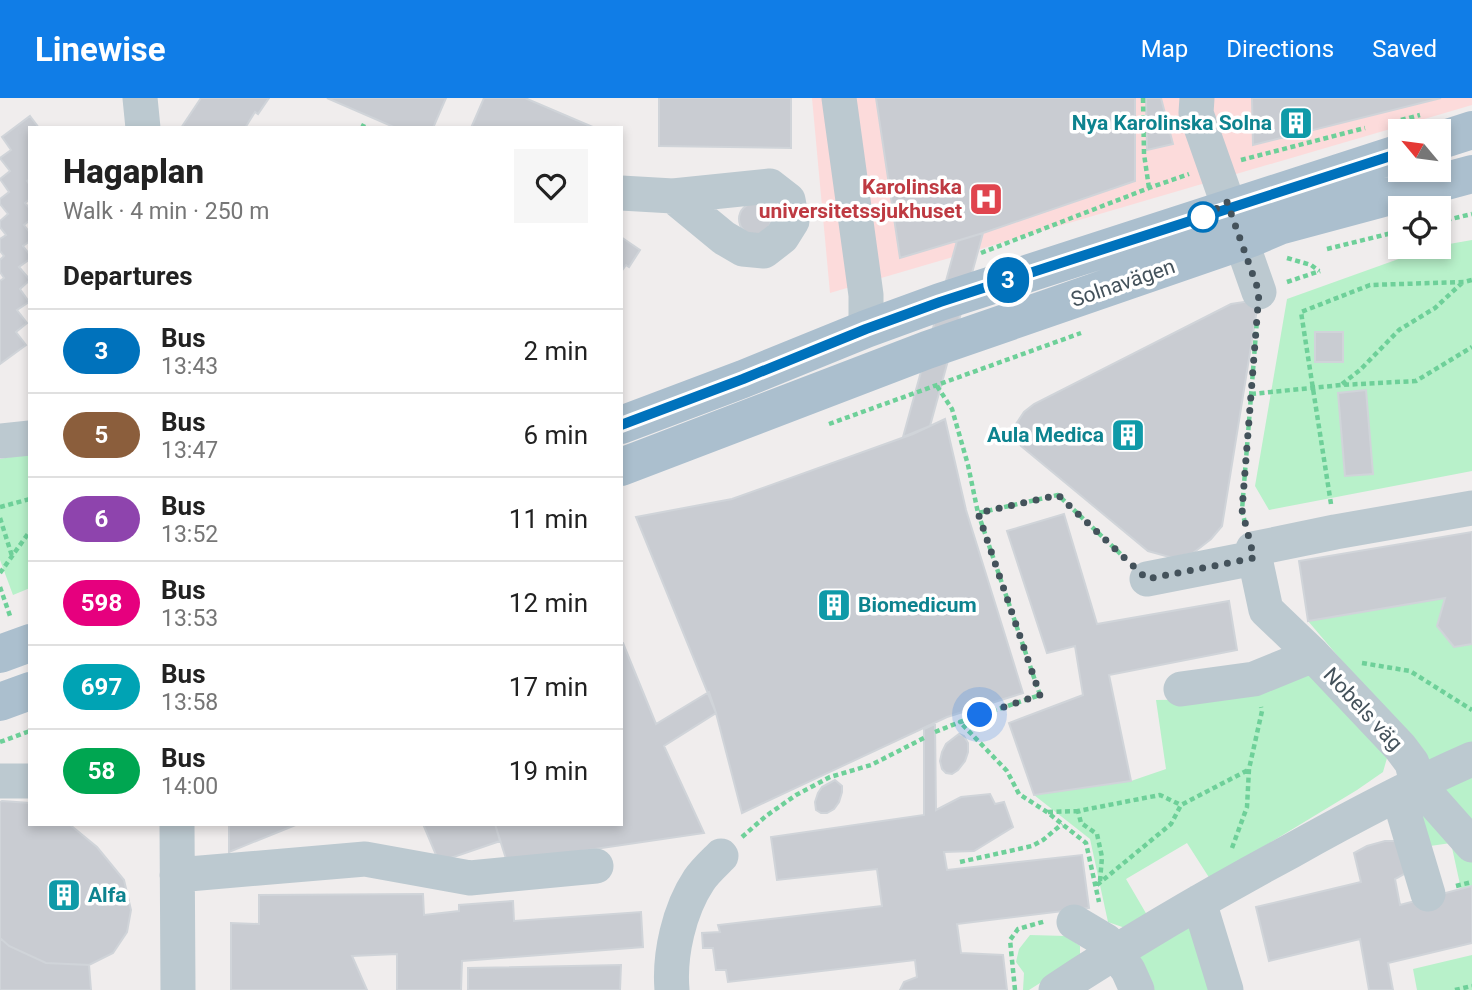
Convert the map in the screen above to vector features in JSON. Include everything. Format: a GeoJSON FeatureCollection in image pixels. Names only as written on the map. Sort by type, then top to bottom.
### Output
{"type":"FeatureCollection","features":[{"type":"Feature","properties":{"kind":"main road"},"geometry":{"type":"LineString","coordinates":[[1451,137],[1472,130]]}},
{"type":"Feature","properties":{"kind":"main road","name":"Solnavägen"},"geometry":{"type":"LineString","coordinates":[[623,424],[866,329],[965,294],[1388,157]]}},
{"type":"Feature","properties":{"kind":"main road","name":"Solnavägen"},"geometry":{"type":"LineString","coordinates":[[623,466],[879,368],[1279,226],[1472,174]]}},
{"type":"Feature","properties":{"kind":"main road"},"geometry":{"type":"LineString","coordinates":[[866,329],[879,368]]}},
{"type":"Feature","properties":{"kind":"main road"},"geometry":{"type":"LineString","coordinates":[[0,654],[20,629]]}},
{"type":"Feature","properties":{"kind":"main road"},"geometry":{"type":"LineString","coordinates":[[0,702],[28,692]]}},
{"type":"Feature","properties":{"kind":"street"},"geometry":{"type":"LineString","coordinates":[[139,98],[143,126]]}},
{"type":"Feature","properties":{"kind":"street"},"geometry":{"type":"LineString","coordinates":[[839,98],[866,295],[866,329]]}},
{"type":"Feature","properties":{"kind":"street"},"geometry":{"type":"LineString","coordinates":[[1197,98],[1196,113],[1271,288]]}},
{"type":"Feature","properties":{"kind":"street"},"geometry":{"type":"LineString","coordinates":[[623,193],[673,196]]}},
{"type":"Feature","properties":{"kind":"street"},"geometry":{"type":"LineString","coordinates":[[0,441],[28,438]]}},
{"type":"Feature","properties":{"kind":"street"},"geometry":{"type":"LineString","coordinates":[[1147,579],[1335,532],[1472,508]]}},
{"type":"Feature","properties":{"kind":"street","name":"Nobels väg"},"geometry":{"type":"LineString","coordinates":[[1253,553],[1266,610],[1313,655],[1412,762],[1407,788]]}},
{"type":"Feature","properties":{"kind":"street"},"geometry":{"type":"LineString","coordinates":[[1181,689],[1254,679],[1313,655]]}},
{"type":"Feature","properties":{"kind":"street"},"geometry":{"type":"LineString","coordinates":[[1056,990],[1111,946],[1199,902],[1407,788],[1472,759]]}},
{"type":"Feature","properties":{"kind":"street"},"geometry":{"type":"LineString","coordinates":[[0,781],[28,781]]}},
{"type":"Feature","properties":{"kind":"street"},"geometry":{"type":"LineString","coordinates":[[1407,788],[1472,845]]}},
{"type":"Feature","properties":{"kind":"street"},"geometry":{"type":"LineString","coordinates":[[1407,788],[1444,889]]}},
{"type":"Feature","properties":{"kind":"street"},"geometry":{"type":"LineString","coordinates":[[177,826],[178,990]]}},
{"type":"Feature","properties":{"kind":"street"},"geometry":{"type":"LineString","coordinates":[[672,990],[670,970],[681,914],[699,879],[721,856]]}},
{"type":"Feature","properties":{"kind":"street"},"geometry":{"type":"LineString","coordinates":[[177,875],[365,859],[470,878],[596,866]]}},
{"type":"Feature","properties":{"kind":"street"},"geometry":{"type":"LineString","coordinates":[[1199,902],[1227,990]]}},
{"type":"Feature","properties":{"kind":"street"},"geometry":{"type":"LineString","coordinates":[[1074,922],[1111,946],[1128,970],[1137,990]]}},
{"type":"Feature","properties":{"kind":"path"},"geometry":{"type":"LineString","coordinates":[[1143,98],[1144,154],[1149,188]]}},
{"type":"Feature","properties":{"kind":"path"},"geometry":{"type":"LineString","coordinates":[[972,256],[1216,163],[1264,153]]}},
{"type":"Feature","properties":{"kind":"path"},"geometry":{"type":"LineString","coordinates":[[1451,219],[1472,214]]}},
{"type":"Feature","properties":{"kind":"path"},"geometry":{"type":"LineString","coordinates":[[1324,249],[1388,234]]}},
{"type":"Feature","properties":{"kind":"path"},"geometry":{"type":"LineString","coordinates":[[1253,553],[1242,510],[1251,394],[1271,288],[1320,271],[1311,265],[1287,258],[1299,255]]}},
{"type":"Feature","properties":{"kind":"path"},"geometry":{"type":"LineString","coordinates":[[1335,532],[1301,312],[1370,285],[1472,280]]}},
{"type":"Feature","properties":{"kind":"path"},"geometry":{"type":"LineString","coordinates":[[1341,385],[1360,370],[1399,330],[1435,308],[1464,282]]}},
{"type":"Feature","properties":{"kind":"path"},"geometry":{"type":"LineString","coordinates":[[935,732],[1040,695],[978,513],[952,408],[937,386],[1092,329]]}},
{"type":"Feature","properties":{"kind":"path"},"geometry":{"type":"LineString","coordinates":[[1251,394],[1416,381],[1472,347]]}},
{"type":"Feature","properties":{"kind":"path"},"geometry":{"type":"LineString","coordinates":[[978,513],[1058,495],[1147,579]]}},
{"type":"Feature","properties":{"kind":"path"},"geometry":{"type":"LineString","coordinates":[[0,507],[28,500]]}},
{"type":"Feature","properties":{"kind":"path"},"geometry":{"type":"LineString","coordinates":[[0,518],[12,556]]}},
{"type":"Feature","properties":{"kind":"path"},"geometry":{"type":"LineString","coordinates":[[0,573],[28,534]]}},
{"type":"Feature","properties":{"kind":"path"},"geometry":{"type":"LineString","coordinates":[[0,587],[20,629]]}},
{"type":"Feature","properties":{"kind":"path"},"geometry":{"type":"LineString","coordinates":[[1362,663],[1410,671],[1472,710]]}},
{"type":"Feature","properties":{"kind":"path"},"geometry":{"type":"LineString","coordinates":[[1229,856],[1247,807],[1249,769],[1262,711],[1254,679]]}},
{"type":"Feature","properties":{"kind":"path"},"geometry":{"type":"LineString","coordinates":[[960,722],[1007,771],[1019,794],[1086,843],[1111,946]]}},
{"type":"Feature","properties":{"kind":"path"},"geometry":{"type":"LineString","coordinates":[[0,742],[28,732]]}},
{"type":"Feature","properties":{"kind":"path"},"geometry":{"type":"LineString","coordinates":[[721,856],[766,816],[796,795],[830,777],[871,765],[924,738]]}},
{"type":"Feature","properties":{"kind":"path"},"geometry":{"type":"LineString","coordinates":[[1098,884],[1171,824],[1181,804],[1249,769]]}},
{"type":"Feature","properties":{"kind":"path"},"geometry":{"type":"LineString","coordinates":[[1047,812],[1078,811],[1160,795],[1181,804]]}},
{"type":"Feature","properties":{"kind":"path"},"geometry":{"type":"LineString","coordinates":[[1078,811],[1081,823],[1097,834],[1102,857],[1098,884]]}},
{"type":"Feature","properties":{"kind":"path"},"geometry":{"type":"LineString","coordinates":[[960,862],[1032,846],[1062,824]]}},
{"type":"Feature","properties":{"kind":"path"},"geometry":{"type":"LineString","coordinates":[[1444,889],[1472,882]]}},
{"type":"Feature","properties":{"kind":"path"},"geometry":{"type":"LineString","coordinates":[[1015,990],[1010,940],[1017,929],[1043,921],[1074,922]]}},
{"type":"Feature","properties":{"kind":"path"},"geometry":{"type":"LineString","coordinates":[[1455,990],[1472,986]]}},
{"type":"Feature","properties":{"kind":"shaded area","name":"Karolinska universitetssjukhuset"},"geometry":{"type":"Polygon","coordinates":[[[812,98],[1472,98],[1472,105],[1424,119],[1388,119],[1388,130],[830,293],[812,98]]]}},
{"type":"Feature","properties":{"kind":"green space"},"geometry":{"type":"Polygon","coordinates":[[[1472,240],[1472,471],[1269,510],[1255,486],[1287,299],[1399,259],[1451,259],[1451,244],[1472,240]]]}},
{"type":"Feature","properties":{"kind":"green space"},"geometry":{"type":"Polygon","coordinates":[[[28,453],[28,589],[13,595],[0,560],[0,459],[28,453]]]}},
{"type":"Feature","properties":{"kind":"green space"},"geometry":{"type":"Polygon","coordinates":[[[1445,598],[1437,626],[1454,647],[1472,644],[1472,751],[1434,769],[1308,621],[1445,598]]]}},
{"type":"Feature","properties":{"kind":"green space"},"geometry":{"type":"Polygon","coordinates":[[[1309,666],[1387,758],[1383,772],[1210,879],[1187,843],[1126,879],[1147,915],[1128,929],[1108,922],[1090,839],[1034,795],[1131,781],[1166,769],[1156,700],[1223,699],[1309,666]]]}},
{"type":"Feature","properties":{"kind":"green space"},"geometry":{"type":"Polygon","coordinates":[[[1472,775],[1472,829],[1440,792],[1472,775]]]}},
{"type":"Feature","properties":{"kind":"green space"},"geometry":{"type":"Polygon","coordinates":[[[1423,810],[1472,852],[1472,886],[1461,889],[1451,843],[1430,846],[1418,813],[1423,810]]]}},
{"type":"Feature","properties":{"kind":"green space"},"geometry":{"type":"Polygon","coordinates":[[[1189,920],[1215,990],[1146,990],[1131,959],[1189,920]]]}},
{"type":"Feature","properties":{"kind":"green space"},"geometry":{"type":"Polygon","coordinates":[[[1030,935],[1066,936],[1080,946],[1080,955],[1075,961],[1029,990],[1023,990],[1024,973],[1016,962],[1019,949],[1030,935]]]}},
{"type":"Feature","properties":{"kind":"green space"},"geometry":{"type":"Polygon","coordinates":[[[1472,955],[1472,990],[1417,990],[1413,969],[1472,955]]]}},
{"type":"Feature","properties":{"kind":"building"},"geometry":{"type":"Polygon","coordinates":[[[201,98],[269,98],[246,126],[182,126],[201,98]]]}},
{"type":"Feature","properties":{"kind":"building"},"geometry":{"type":"Polygon","coordinates":[[[327,98],[446,98],[434,126],[391,126],[327,98]]]}},
{"type":"Feature","properties":{"kind":"building"},"geometry":{"type":"Polygon","coordinates":[[[484,98],[525,98],[590,126],[472,126],[484,98]]]}},
{"type":"Feature","properties":{"kind":"building"},"geometry":{"type":"Polygon","coordinates":[[[659,98],[791,98],[791,148],[659,146],[659,98]]]}},
{"type":"Feature","properties":{"kind":"building"},"geometry":{"type":"Polygon","coordinates":[[[876,98],[1135,98],[1135,181],[900,258],[876,98]]]}},
{"type":"Feature","properties":{"kind":"building"},"geometry":{"type":"Polygon","coordinates":[[[1146,98],[1161,98],[1173,144],[1147,150],[1146,98]]]}},
{"type":"Feature","properties":{"kind":"building","name":"Nya Karolinska Solna"},"geometry":{"type":"Polygon","coordinates":[[[1252,98],[1441,98],[1253,145],[1252,98]]]}},
{"type":"Feature","properties":{"kind":"building"},"geometry":{"type":"Polygon","coordinates":[[[30,116],[38,126],[28,126],[28,201],[25,203],[28,207],[28,222],[24,225],[28,230],[28,242],[23,246],[28,252],[28,260],[19,267],[28,278],[28,282],[20,289],[28,303],[17,310],[27,323],[16,332],[26,345],[0,364],[0,281],[4,278],[0,272],[0,260],[4,256],[0,251],[0,239],[6,235],[0,227],[0,221],[8,214],[0,204],[0,199],[9,192],[0,179],[10,171],[0,158],[11,150],[2,137],[30,116]]]}},
{"type":"Feature","properties":{"kind":"building"},"geometry":{"type":"Polygon","coordinates":[[[755,203],[766,208],[771,219],[766,230],[755,235],[744,230],[739,219],[744,208],[755,203]]]}},
{"type":"Feature","properties":{"kind":"building"},"geometry":{"type":"Polygon","coordinates":[[[983,233],[930,426],[903,437],[957,241],[983,233]]]}},
{"type":"Feature","properties":{"kind":"building"},"geometry":{"type":"Polygon","coordinates":[[[623,238],[640,250],[629,267],[626,265],[623,269],[623,238]]]}},
{"type":"Feature","properties":{"kind":"building","name":"Aula Medica"},"geometry":{"type":"Polygon","coordinates":[[[1250,301],[1257,309],[1222,526],[1193,553],[1173,558],[1148,551],[1021,446],[1016,424],[1034,404],[1231,304],[1250,301]]]}},
{"type":"Feature","properties":{"kind":"building"},"geometry":{"type":"Polygon","coordinates":[[[1315,332],[1343,332],[1343,362],[1315,362],[1315,332]]]}},
{"type":"Feature","properties":{"kind":"building"},"geometry":{"type":"Polygon","coordinates":[[[1366,390],[1373,474],[1345,476],[1338,393],[1366,390]]]}},
{"type":"Feature","properties":{"kind":"building","name":"Biomedicum"},"geometry":{"type":"Polygon","coordinates":[[[945,419],[966,510],[1023,693],[947,717],[742,813],[716,713],[636,517],[732,499],[913,434],[945,419]]]}},
{"type":"Feature","properties":{"kind":"building"},"geometry":{"type":"Polygon","coordinates":[[[1064,514],[1097,624],[1229,601],[1237,650],[1109,675],[1131,781],[1034,795],[1009,723],[1083,695],[1075,646],[1047,653],[1007,531],[1064,514]]]}},
{"type":"Feature","properties":{"kind":"building"},"geometry":{"type":"Polygon","coordinates":[[[1472,532],[1472,644],[1454,647],[1437,626],[1445,598],[1308,621],[1299,561],[1472,532]]]}},
{"type":"Feature","properties":{"kind":"building"},"geometry":{"type":"Polygon","coordinates":[[[623,643],[656,724],[709,692],[716,713],[664,746],[704,833],[507,862],[496,826],[623,826],[623,643]]]}},
{"type":"Feature","properties":{"kind":"building"},"geometry":{"type":"Polygon","coordinates":[[[935,724],[936,810],[961,797],[990,794],[995,804],[1004,802],[1013,827],[974,851],[944,852],[947,870],[1082,855],[1089,908],[957,924],[961,953],[1003,955],[1007,990],[900,990],[904,982],[917,977],[915,960],[728,982],[726,970],[716,970],[713,948],[703,948],[702,933],[720,932],[718,925],[882,906],[877,869],[777,880],[771,837],[924,815],[924,729],[935,724]]]}},
{"type":"Feature","properties":{"kind":"building"},"geometry":{"type":"Polygon","coordinates":[[[959,734],[964,736],[968,743],[965,761],[952,774],[946,773],[940,761],[942,752],[946,744],[959,734]]]}},
{"type":"Feature","properties":{"kind":"building"},"geometry":{"type":"Polygon","coordinates":[[[835,780],[842,786],[839,802],[834,809],[821,813],[816,810],[818,793],[822,787],[835,780]]]}},
{"type":"Feature","properties":{"kind":"building","name":"Alfa"},"geometry":{"type":"Polygon","coordinates":[[[0,802],[28,803],[28,826],[71,826],[97,847],[124,880],[131,910],[127,932],[113,953],[89,965],[46,963],[9,946],[0,938],[0,802]]]}},
{"type":"Feature","properties":{"kind":"building"},"geometry":{"type":"Polygon","coordinates":[[[229,826],[293,826],[229,852],[229,826]]]}},
{"type":"Feature","properties":{"kind":"building"},"geometry":{"type":"Polygon","coordinates":[[[424,826],[496,826],[500,841],[439,862],[424,826]]]}},
{"type":"Feature","properties":{"kind":"building"},"geometry":{"type":"Polygon","coordinates":[[[1385,841],[1400,841],[1406,873],[1395,879],[1400,905],[1472,886],[1472,943],[1388,963],[1393,990],[1369,990],[1360,939],[1269,961],[1256,907],[1361,882],[1354,853],[1385,841]]]}},
{"type":"Feature","properties":{"kind":"building"},"geometry":{"type":"Polygon","coordinates":[[[423,894],[424,915],[459,911],[459,905],[513,901],[514,921],[641,912],[643,947],[462,961],[461,990],[397,990],[397,954],[352,956],[367,990],[231,990],[231,923],[259,924],[259,895],[423,894]]]}},
{"type":"Feature","properties":{"kind":"building"},"geometry":{"type":"Polygon","coordinates":[[[0,938],[9,946],[46,963],[89,965],[91,990],[0,990],[0,938]]]}},
{"type":"Feature","properties":{"kind":"building"},"geometry":{"type":"Polygon","coordinates":[[[621,965],[620,990],[468,990],[468,968],[621,965]]]}},
{"type":"Feature","properties":{"kind":"bus line","name":"3"},"geometry":{"type":"LineString","coordinates":[[623,424],[940,302],[1388,157]]}},
{"type":"Feature","properties":{"kind":"place","name":"Nya Karolinska Solna"},"geometry":{"type":"Point","coordinates":[1296,123]}},
{"type":"Feature","properties":{"kind":"place","name":"Karolinska universitetssjukhuset"},"geometry":{"type":"Point","coordinates":[986,199]}},
{"type":"Feature","properties":{"kind":"place","name":"Aula Medica"},"geometry":{"type":"Point","coordinates":[1128,435]}},
{"type":"Feature","properties":{"kind":"place","name":"Biomedicum"},"geometry":{"type":"Point","coordinates":[834,605]}},
{"type":"Feature","properties":{"kind":"place","name":"Alfa"},"geometry":{"type":"Point","coordinates":[64,895]}},
{"type":"Feature","properties":{"kind":"route"},"geometry":{"type":"LineString","coordinates":[[980,715],[1040,695],[978,513],[1058,495],[1147,579],[1254,558],[1242,510],[1259,292],[1227,202],[1203,217]]}}]}
